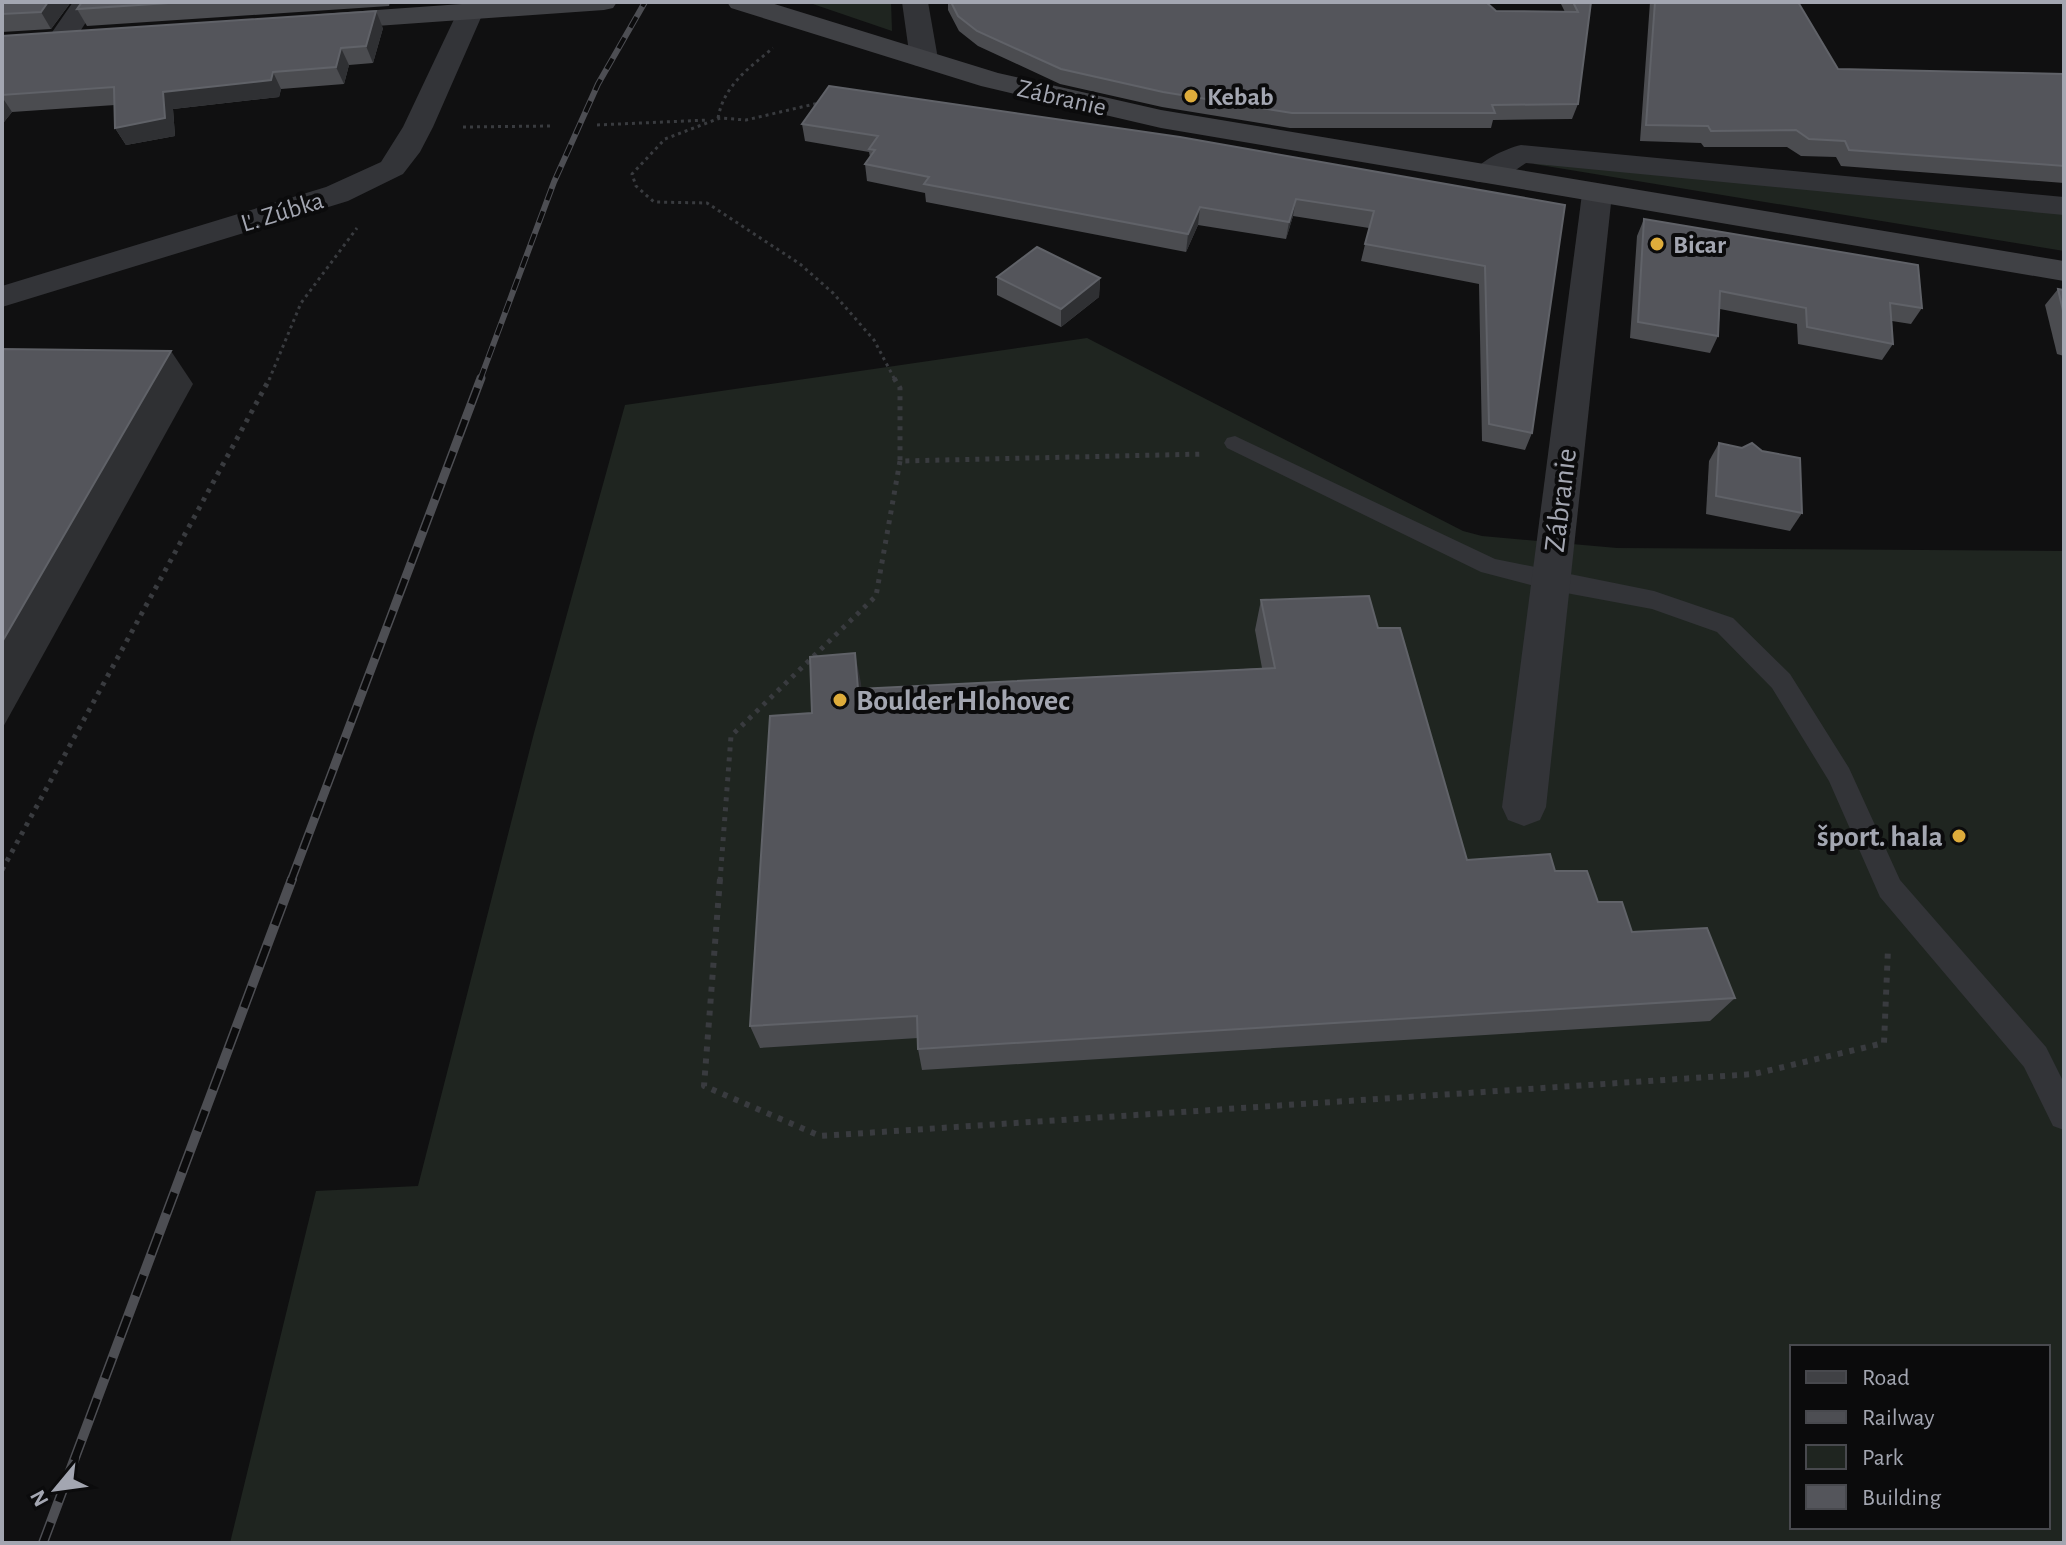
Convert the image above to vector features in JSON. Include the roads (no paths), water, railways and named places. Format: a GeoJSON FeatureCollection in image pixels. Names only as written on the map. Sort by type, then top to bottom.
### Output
{"type":"FeatureCollection","features":[{"type":"Feature","properties":{"kind":"main road"},"geometry":{"type":"LineString","coordinates":[[289,24],[604,2]]}},
{"type":"Feature","properties":{"kind":"main road","name":"Zábranie"},"geometry":{"type":"LineString","coordinates":[[740,2],[1028,89],[1161,119],[2064,271]]}},
{"type":"Feature","properties":{"kind":"main road"},"geometry":{"type":"LineString","coordinates":[[47,41],[90,39]]}},
{"type":"Feature","properties":{"kind":"street"},"geometry":{"type":"LineString","coordinates":[[47,41],[86,2]]}},
{"type":"Feature","properties":{"kind":"street"},"geometry":{"type":"LineString","coordinates":[[915,2],[924,59]]}},
{"type":"Feature","properties":{"kind":"street","name":"Ľ. Zúbka"},"geometry":{"type":"LineString","coordinates":[[2,297],[361,185],[392,168],[405,152],[470,13]]}},
{"type":"Feature","properties":{"kind":"street"},"geometry":{"type":"LineString","coordinates":[[1485,175],[1521,154],[2064,206]]}},
{"type":"Feature","properties":{"kind":"street","name":"Zábranie"},"geometry":{"type":"LineString","coordinates":[[1524,807],[1597,194]]}},
{"type":"Feature","properties":{"kind":"lane"},"geometry":{"type":"LineString","coordinates":[[1235,443],[1489,566],[1654,600],[1725,625],[1781,681],[1840,776],[1890,888],[2035,1057],[2064,1115]]}},
{"type":"Feature","properties":{"kind":"railway"},"geometry":{"type":"LineString","coordinates":[[480,380],[554,182],[598,84],[645,2]]}},
{"type":"Feature","properties":{"kind":"railway"},"geometry":{"type":"LineString","coordinates":[[291,881],[481,378]]}},
{"type":"Feature","properties":{"kind":"railway"},"geometry":{"type":"LineString","coordinates":[[43,1543],[292,879]]}},
{"type":"Feature","properties":{"kind":"place","name":"Kebab"},"geometry":{"type":"Point","coordinates":[1191,96]}},
{"type":"Feature","properties":{"kind":"place","name":"Bicar"},"geometry":{"type":"Point","coordinates":[1657,244]}},
{"type":"Feature","properties":{"kind":"place","name":"Boulder Hlohovec"},"geometry":{"type":"Point","coordinates":[840,700]}},
{"type":"Feature","properties":{"kind":"place","name":"šport. hala"},"geometry":{"type":"Point","coordinates":[1959,836]}}]}
